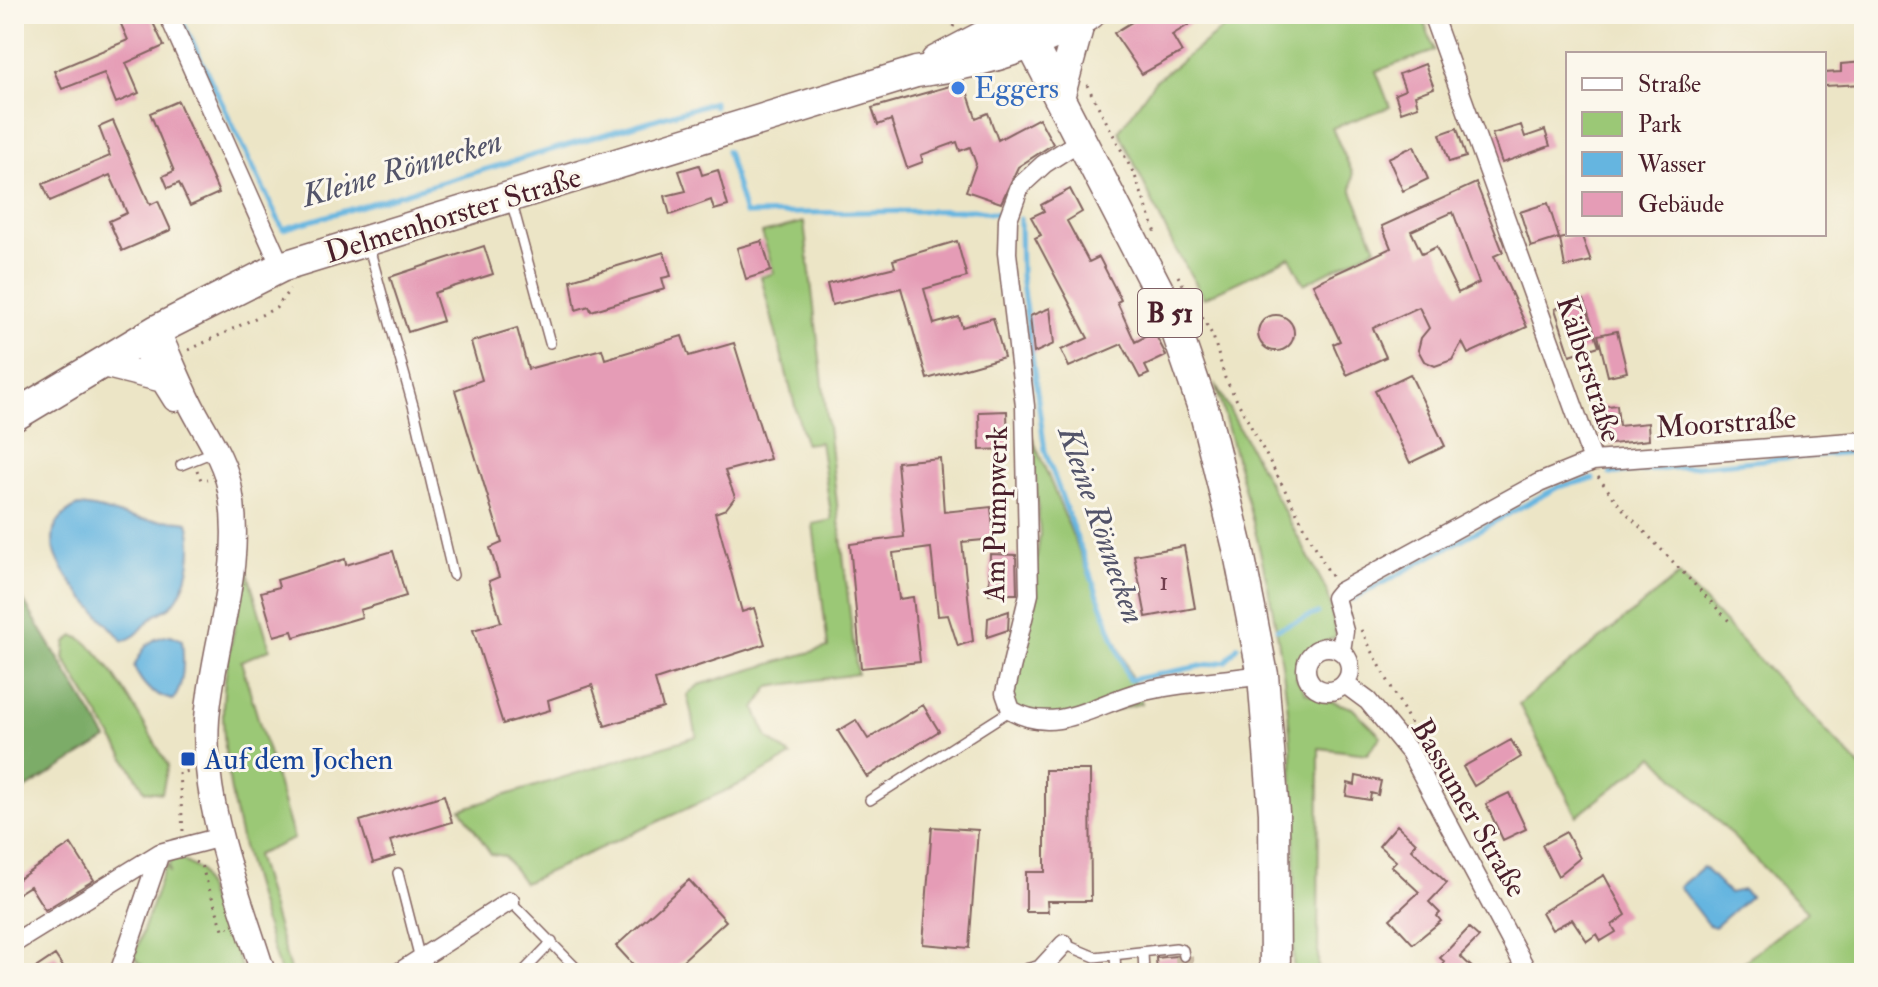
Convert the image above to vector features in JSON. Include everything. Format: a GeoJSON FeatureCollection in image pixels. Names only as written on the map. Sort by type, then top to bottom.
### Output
{"type":"FeatureCollection","features":[{"type":"Feature","properties":{"kind":"main road"},"geometry":{"type":"LineString","coordinates":[[969,43],[981,14]]}},
{"type":"Feature","properties":{"kind":"main road","name":"Delmenhorster Straße"},"geometry":{"type":"LineString","coordinates":[[916,72],[969,43],[1026,23],[1085,17]]}},
{"type":"Feature","properties":{"kind":"main road"},"geometry":{"type":"LineString","coordinates":[[1072,88],[1085,17]]}},
{"type":"Feature","properties":{"kind":"main road","name":"Delmenhorster Straße"},"geometry":{"type":"LineString","coordinates":[[14,416],[147,335],[281,267],[916,72],[964,66],[1026,23]]}},
{"type":"Feature","properties":{"kind":"main road","name":"B 51"},"geometry":{"type":"LineString","coordinates":[[1026,23],[1072,88],[1083,139],[1186,351],[1235,533],[1263,675],[1274,813],[1275,973]]}},
{"type":"Feature","properties":{"kind":"street"},"geometry":{"type":"LineString","coordinates":[[168,14],[281,267]]}},
{"type":"Feature","properties":{"kind":"street","name":"Kälberstraße"},"geometry":{"type":"LineString","coordinates":[[1340,592],[1539,483],[1593,461],[1432,14]]}},
{"type":"Feature","properties":{"kind":"street","name":"Am Pumpwerk"},"geometry":{"type":"LineString","coordinates":[[1011,710],[1005,693],[1029,594],[1025,406],[1007,253],[1008,219],[1020,186],[1044,164],[1083,139]]}},
{"type":"Feature","properties":{"kind":"street"},"geometry":{"type":"LineString","coordinates":[[147,335],[163,380],[211,452]]}},
{"type":"Feature","properties":{"kind":"street"},"geometry":{"type":"LineString","coordinates":[[147,335],[230,490],[233,558],[207,722],[208,768],[214,839],[248,973]]}},
{"type":"Feature","properties":{"kind":"street"},"geometry":{"type":"LineString","coordinates":[[99,364],[163,380]]}},
{"type":"Feature","properties":{"kind":"street","name":"Moorstraße"},"geometry":{"type":"LineString","coordinates":[[1593,461],[1864,441]]}},
{"type":"Feature","properties":{"kind":"street"},"geometry":{"type":"LineString","coordinates":[[1340,592],[1335,598],[1344,631],[1341,651],[1350,669],[1345,684],[1334,691],[1318,689],[1306,671],[1310,657],[1317,650],[1328,647],[1341,651]]}},
{"type":"Feature","properties":{"kind":"street"},"geometry":{"type":"LineString","coordinates":[[1011,710],[1023,717],[1051,722],[1100,710],[1139,692],[1263,675]]}},
{"type":"Feature","properties":{"kind":"street","name":"Bassumer Straße"},"geometry":{"type":"LineString","coordinates":[[1345,684],[1368,701],[1410,752],[1520,970]]}},
{"type":"Feature","properties":{"kind":"street"},"geometry":{"type":"LineString","coordinates":[[14,943],[160,853],[214,839]]}},
{"type":"Feature","properties":{"kind":"street"},"geometry":{"type":"LineString","coordinates":[[214,839],[263,973]]}},
{"type":"Feature","properties":{"kind":"street"},"geometry":{"type":"LineString","coordinates":[[119,973],[160,853]]}},
{"type":"Feature","properties":{"kind":"street"},"geometry":{"type":"LineString","coordinates":[[398,973],[510,901]]}},
{"type":"Feature","properties":{"kind":"street"},"geometry":{"type":"LineString","coordinates":[[1028,973],[1040,970],[1064,944]]}},
{"type":"Feature","properties":{"kind":"lane"},"geometry":{"type":"LineString","coordinates":[[510,197],[550,343]]}},
{"type":"Feature","properties":{"kind":"lane"},"geometry":{"type":"LineString","coordinates":[[368,241],[414,409],[453,575]]}},
{"type":"Feature","properties":{"kind":"lane"},"geometry":{"type":"LineString","coordinates":[[181,465],[211,452]]}},
{"type":"Feature","properties":{"kind":"lane"},"geometry":{"type":"LineString","coordinates":[[870,800],[1011,710]]}},
{"type":"Feature","properties":{"kind":"lane"},"geometry":{"type":"LineString","coordinates":[[398,873],[420,959]]}},
{"type":"Feature","properties":{"kind":"lane"},"geometry":{"type":"LineString","coordinates":[[510,901],[581,973]]}},
{"type":"Feature","properties":{"kind":"lane"},"geometry":{"type":"LineString","coordinates":[[522,973],[552,942]]}},
{"type":"Feature","properties":{"kind":"lane"},"geometry":{"type":"LineString","coordinates":[[1064,944],[1095,957],[1176,948],[1183,950],[1184,956]]}},
{"type":"Feature","properties":{"kind":"lane"},"geometry":{"type":"LineString","coordinates":[[1143,952],[1144,973]]}},
{"type":"Feature","properties":{"kind":"lane"},"geometry":{"type":"LineString","coordinates":[[1115,955],[1116,973]]}},
{"type":"Feature","properties":{"kind":"path"},"geometry":{"type":"LineString","coordinates":[[1072,88],[1135,176],[1159,239]]}},
{"type":"Feature","properties":{"kind":"path"},"geometry":{"type":"LineString","coordinates":[[1176,274],[1194,298],[1213,336],[1225,378],[1340,592]]}},
{"type":"Feature","properties":{"kind":"path"},"geometry":{"type":"LineString","coordinates":[[1593,461],[1597,477],[1621,507],[1730,622]]}},
{"type":"Feature","properties":{"kind":"green space"},"geometry":{"type":"Polygon","coordinates":[[[1242,14],[1421,14],[1435,51],[1376,71],[1390,107],[1332,128],[1353,174],[1352,191],[1376,248],[1304,284],[1290,257],[1204,298],[1172,243],[1119,131],[1155,81],[1242,14]]]}},
{"type":"Feature","properties":{"kind":"green space"},"geometry":{"type":"Polygon","coordinates":[[[804,222],[857,674],[769,687],[755,709],[768,738],[791,756],[747,781],[524,883],[504,856],[491,854],[461,809],[697,736],[687,695],[699,685],[828,647],[813,524],[832,520],[820,442],[805,444],[761,277],[774,273],[762,233],[804,222]]]}},
{"type":"Feature","properties":{"kind":"green space"},"geometry":{"type":"Polygon","coordinates":[[[1215,383],[1328,593],[1336,637],[1309,651],[1296,678],[1306,693],[1352,708],[1381,736],[1367,754],[1319,748],[1318,973],[1293,973],[1294,803],[1281,655],[1263,563],[1215,383]]]}},
{"type":"Feature","properties":{"kind":"green space"},"geometry":{"type":"Polygon","coordinates":[[[1032,437],[1142,703],[1049,728],[1006,722],[1021,662],[1040,535],[1032,437]]]}},
{"type":"Feature","properties":{"kind":"green space"},"geometry":{"type":"Polygon","coordinates":[[[247,570],[270,649],[241,661],[294,839],[256,855],[291,973],[280,973],[261,910],[235,814],[225,749],[225,680],[247,570]]]}},
{"type":"Feature","properties":{"kind":"green space"},"geometry":{"type":"Polygon","coordinates":[[[1679,575],[1864,771],[1864,973],[1730,973],[1807,912],[1654,756],[1577,816],[1519,704],[1679,575]]]}},
{"type":"Feature","properties":{"kind":"green space"},"geometry":{"type":"Polygon","coordinates":[[[14,585],[107,739],[14,796],[14,585]]]}},
{"type":"Feature","properties":{"kind":"green space"},"geometry":{"type":"Polygon","coordinates":[[[74,636],[98,654],[112,672],[168,765],[162,793],[145,791],[64,659],[66,642],[74,636]]]}},
{"type":"Feature","properties":{"kind":"green space"},"geometry":{"type":"Polygon","coordinates":[[[176,856],[200,871],[222,934],[230,934],[243,973],[150,973],[134,957],[166,864],[170,873],[169,864],[176,856]]]}},
{"type":"Feature","properties":{"kind":"water"},"geometry":{"type":"Polygon","coordinates":[[[78,506],[140,519],[188,522],[191,543],[189,565],[178,597],[136,635],[123,641],[79,591],[56,554],[53,536],[60,520],[78,506]]]}},
{"type":"Feature","properties":{"kind":"water"},"geometry":{"type":"Polygon","coordinates":[[[171,635],[182,640],[183,655],[182,679],[173,700],[149,689],[134,667],[148,645],[157,638],[171,635]]]}},
{"type":"Feature","properties":{"kind":"water"},"geometry":{"type":"Polygon","coordinates":[[[1703,867],[1729,893],[1743,890],[1750,896],[1715,927],[1708,925],[1679,887],[1703,867]]]}},
{"type":"Feature","properties":{"kind":"building"},"geometry":{"type":"Polygon","coordinates":[[[135,14],[149,14],[164,46],[126,63],[139,93],[116,103],[104,73],[62,89],[54,71],[128,40],[120,22],[135,14]]]}},
{"type":"Feature","properties":{"kind":"building"},"geometry":{"type":"Polygon","coordinates":[[[1145,14],[1206,14],[1172,35],[1182,52],[1142,74],[1114,33],[1145,14]]]}},
{"type":"Feature","properties":{"kind":"building"},"geometry":{"type":"Polygon","coordinates":[[[1864,62],[1864,84],[1826,86],[1826,73],[1841,72],[1841,64],[1864,62]]]}},
{"type":"Feature","properties":{"kind":"building"},"geometry":{"type":"Polygon","coordinates":[[[1425,64],[1434,88],[1415,95],[1418,106],[1401,112],[1395,94],[1405,90],[1399,74],[1425,64]]]}},
{"type":"Feature","properties":{"kind":"building"},"geometry":{"type":"Polygon","coordinates":[[[964,82],[976,118],[988,113],[998,140],[1039,118],[1053,144],[1018,167],[1001,203],[966,191],[976,164],[970,147],[960,151],[957,142],[921,155],[923,162],[907,168],[891,120],[878,125],[872,108],[964,82]]]}},
{"type":"Feature","properties":{"kind":"building"},"geometry":{"type":"Polygon","coordinates":[[[178,101],[219,193],[190,206],[179,183],[168,188],[163,176],[174,171],[150,113],[178,101]]]}},
{"type":"Feature","properties":{"kind":"building"},"geometry":{"type":"Polygon","coordinates":[[[113,121],[150,205],[158,201],[171,230],[122,251],[109,221],[127,213],[110,175],[50,201],[43,184],[110,156],[99,127],[113,121]]]}},
{"type":"Feature","properties":{"kind":"building"},"geometry":{"type":"Polygon","coordinates":[[[1521,125],[1525,137],[1545,130],[1550,146],[1502,163],[1492,134],[1521,125]]]}},
{"type":"Feature","properties":{"kind":"building"},"geometry":{"type":"Polygon","coordinates":[[[1457,128],[1466,157],[1449,162],[1440,134],[1457,128]]]}},
{"type":"Feature","properties":{"kind":"building"},"geometry":{"type":"Polygon","coordinates":[[[1414,146],[1428,179],[1403,191],[1388,158],[1414,146]]]}},
{"type":"Feature","properties":{"kind":"building"},"geometry":{"type":"Polygon","coordinates":[[[699,165],[702,175],[718,170],[728,206],[714,210],[711,200],[670,215],[665,196],[686,191],[679,171],[699,165]]]}},
{"type":"Feature","properties":{"kind":"building"},"geometry":{"type":"Polygon","coordinates":[[[1476,183],[1503,252],[1494,256],[1527,327],[1468,354],[1462,342],[1452,360],[1435,366],[1424,361],[1418,350],[1421,338],[1429,328],[1419,307],[1373,328],[1386,357],[1347,375],[1333,344],[1340,341],[1313,284],[1391,248],[1382,226],[1476,183]],[[1453,212],[1411,231],[1422,254],[1436,247],[1458,293],[1479,283],[1453,212]]]}},
{"type":"Feature","properties":{"kind":"building"},"geometry":{"type":"Polygon","coordinates":[[[1070,189],[1082,212],[1067,221],[1089,262],[1099,257],[1121,300],[1117,302],[1135,342],[1154,332],[1166,356],[1145,366],[1149,374],[1140,378],[1122,344],[1069,367],[1061,350],[1088,338],[1035,238],[1041,235],[1031,217],[1044,211],[1041,205],[1070,189]]]}},
{"type":"Feature","properties":{"kind":"building"},"geometry":{"type":"Polygon","coordinates":[[[1548,203],[1559,238],[1531,247],[1520,212],[1548,203]]]}},
{"type":"Feature","properties":{"kind":"building"},"geometry":{"type":"Polygon","coordinates":[[[1582,236],[1591,261],[1565,267],[1560,239],[1582,236]]]}},
{"type":"Feature","properties":{"kind":"building"},"geometry":{"type":"Polygon","coordinates":[[[762,241],[771,271],[746,279],[737,248],[762,241]]]}},
{"type":"Feature","properties":{"kind":"building"},"geometry":{"type":"Polygon","coordinates":[[[957,241],[967,277],[924,289],[934,324],[959,317],[962,327],[993,318],[1004,357],[927,379],[901,288],[832,305],[827,284],[895,267],[893,260],[957,241]]]}},
{"type":"Feature","properties":{"kind":"building"},"geometry":{"type":"Polygon","coordinates":[[[484,246],[493,274],[434,293],[443,321],[408,332],[390,277],[484,246]]]}},
{"type":"Feature","properties":{"kind":"building"},"geometry":{"type":"Polygon","coordinates":[[[664,252],[671,276],[662,278],[665,289],[591,311],[589,306],[576,310],[571,280],[664,252]]]}},
{"type":"Feature","properties":{"kind":"building"},"geometry":{"type":"Polygon","coordinates":[[[1584,300],[1599,346],[1570,355],[1555,309],[1584,300]]]}},
{"type":"Feature","properties":{"kind":"building"},"geometry":{"type":"Polygon","coordinates":[[[1050,308],[1054,344],[1034,353],[1030,316],[1050,308]]]}},
{"type":"Feature","properties":{"kind":"building"},"geometry":{"type":"Polygon","coordinates":[[[1276,315],[1289,320],[1294,333],[1289,346],[1276,351],[1263,346],[1258,333],[1263,320],[1276,315]]]}},
{"type":"Feature","properties":{"kind":"building"},"geometry":{"type":"Polygon","coordinates":[[[517,328],[528,369],[602,349],[605,359],[682,336],[689,356],[734,343],[770,459],[725,471],[735,497],[726,509],[715,513],[742,612],[754,608],[765,644],[655,680],[663,708],[605,726],[592,685],[548,700],[550,710],[503,724],[473,630],[501,622],[489,581],[499,577],[490,548],[502,543],[455,390],[482,380],[471,342],[517,328]]]}},
{"type":"Feature","properties":{"kind":"building"},"geometry":{"type":"Polygon","coordinates":[[[1617,331],[1627,372],[1608,376],[1598,335],[1617,331]]]}},
{"type":"Feature","properties":{"kind":"building"},"geometry":{"type":"Polygon","coordinates":[[[1410,374],[1445,446],[1410,463],[1375,391],[1410,374]]]}},
{"type":"Feature","properties":{"kind":"building"},"geometry":{"type":"Polygon","coordinates":[[[1617,405],[1619,426],[1648,423],[1649,440],[1602,445],[1598,407],[1617,405]]]}},
{"type":"Feature","properties":{"kind":"building"},"geometry":{"type":"Polygon","coordinates":[[[1007,411],[1008,449],[980,450],[979,412],[1007,411]]]}},
{"type":"Feature","properties":{"kind":"building"},"geometry":{"type":"Polygon","coordinates":[[[940,458],[944,512],[991,507],[994,539],[962,542],[973,641],[958,646],[948,615],[938,616],[931,548],[893,553],[899,599],[913,597],[920,662],[861,668],[850,544],[904,537],[897,462],[940,458]]]}},
{"type":"Feature","properties":{"kind":"building"},"geometry":{"type":"Polygon","coordinates":[[[1184,546],[1195,608],[1146,617],[1134,555],[1184,546]]]}},
{"type":"Feature","properties":{"kind":"building"},"geometry":{"type":"Polygon","coordinates":[[[393,551],[406,596],[360,610],[362,617],[294,637],[292,631],[274,636],[261,592],[279,587],[277,580],[345,559],[346,565],[393,551]]]}},
{"type":"Feature","properties":{"kind":"building"},"geometry":{"type":"Polygon","coordinates":[[[990,554],[1016,555],[1017,594],[989,594],[990,554]]]}},
{"type":"Feature","properties":{"kind":"building"},"geometry":{"type":"Polygon","coordinates":[[[1009,611],[1008,630],[987,637],[988,618],[1009,611]]]}},
{"type":"Feature","properties":{"kind":"building"},"geometry":{"type":"Polygon","coordinates":[[[923,705],[939,731],[867,777],[838,731],[856,720],[868,739],[923,705]]]}},
{"type":"Feature","properties":{"kind":"building"},"geometry":{"type":"Polygon","coordinates":[[[1511,740],[1521,757],[1474,786],[1463,767],[1511,740]]]}},
{"type":"Feature","properties":{"kind":"building"},"geometry":{"type":"Polygon","coordinates":[[[1045,770],[1090,770],[1091,901],[1047,901],[1048,912],[1026,912],[1026,872],[1045,872],[1045,770]]]}},
{"type":"Feature","properties":{"kind":"building"},"geometry":{"type":"Polygon","coordinates":[[[1356,776],[1381,781],[1378,795],[1371,793],[1370,800],[1346,796],[1348,783],[1355,785],[1356,776]]]}},
{"type":"Feature","properties":{"kind":"building"},"geometry":{"type":"Polygon","coordinates":[[[1509,793],[1526,829],[1503,840],[1486,804],[1509,793]]]}},
{"type":"Feature","properties":{"kind":"building"},"geometry":{"type":"Polygon","coordinates":[[[444,795],[452,822],[390,841],[395,856],[373,863],[360,821],[444,795]]]}},
{"type":"Feature","properties":{"kind":"building"},"geometry":{"type":"Polygon","coordinates":[[[1397,825],[1416,843],[1411,849],[1447,883],[1429,902],[1440,913],[1437,916],[1441,921],[1413,944],[1390,919],[1419,892],[1391,866],[1396,861],[1379,846],[1397,825]]]}},
{"type":"Feature","properties":{"kind":"building"},"geometry":{"type":"Polygon","coordinates":[[[932,827],[978,830],[969,948],[923,944],[932,827]]]}},
{"type":"Feature","properties":{"kind":"building"},"geometry":{"type":"Polygon","coordinates":[[[1566,832],[1580,858],[1558,876],[1542,845],[1566,832]]]}},
{"type":"Feature","properties":{"kind":"building"},"geometry":{"type":"Polygon","coordinates":[[[71,844],[94,880],[45,910],[30,886],[14,896],[14,882],[71,844]]]}},
{"type":"Feature","properties":{"kind":"building"},"geometry":{"type":"Polygon","coordinates":[[[1604,875],[1626,915],[1612,925],[1616,932],[1601,941],[1597,934],[1587,941],[1572,919],[1552,930],[1542,912],[1604,875]]]}},
{"type":"Feature","properties":{"kind":"building"},"geometry":{"type":"Polygon","coordinates":[[[689,880],[726,921],[669,973],[641,973],[616,946],[689,880]]]}},
{"type":"Feature","properties":{"kind":"building"},"geometry":{"type":"Polygon","coordinates":[[[1469,928],[1479,937],[1460,956],[1478,973],[1435,973],[1445,962],[1440,958],[1469,928]]]}},
{"type":"Feature","properties":{"kind":"building"},"geometry":{"type":"Polygon","coordinates":[[[55,955],[67,973],[28,973],[55,955]]]}},
{"type":"Feature","properties":{"kind":"building"},"geometry":{"type":"Polygon","coordinates":[[[1176,956],[1182,963],[1191,959],[1191,973],[1157,973],[1156,958],[1176,956]]]}},
{"type":"Feature","properties":{"kind":"waterway","name":"Kleine Rönnecken"},"geometry":{"type":"LineString","coordinates":[[179,14],[283,229],[714,102],[714,106]]}},
{"type":"Feature","properties":{"kind":"waterway","name":"Kleine Rönnecken"},"geometry":{"type":"LineString","coordinates":[[727,151],[745,214],[973,210],[996,214]]}},
{"type":"Feature","properties":{"kind":"waterway","name":"Kleine Rönnecken"},"geometry":{"type":"LineString","coordinates":[[1020,219],[1021,275],[1045,451],[1129,680],[1226,661],[1238,646]]}},
{"type":"Feature","properties":{"kind":"waterway","name":"Kleine Rönnecken"},"geometry":{"type":"LineString","coordinates":[[1610,474],[1864,451]]}},
{"type":"Feature","properties":{"kind":"waterway","name":"Kleine Rönnecken"},"geometry":{"type":"LineString","coordinates":[[1353,599],[1558,487],[1593,479]]}},
{"type":"Feature","properties":{"kind":"waterway","name":"Kleine Rönnecken"},"geometry":{"type":"LineString","coordinates":[[1277,629],[1318,613]]}},
{"type":"Feature","properties":{"kind":"tunnel"},"geometry":{"type":"LineString","coordinates":[[1184,956],[1185,973]]}},
{"type":"Feature","properties":{"kind":"place","name":"Eggers"},"geometry":{"type":"Point","coordinates":[958,88]}},
{"type":"Feature","properties":{"kind":"place","name":"Auf dem Jochen"},"geometry":{"type":"Point","coordinates":[188,759]}}]}
